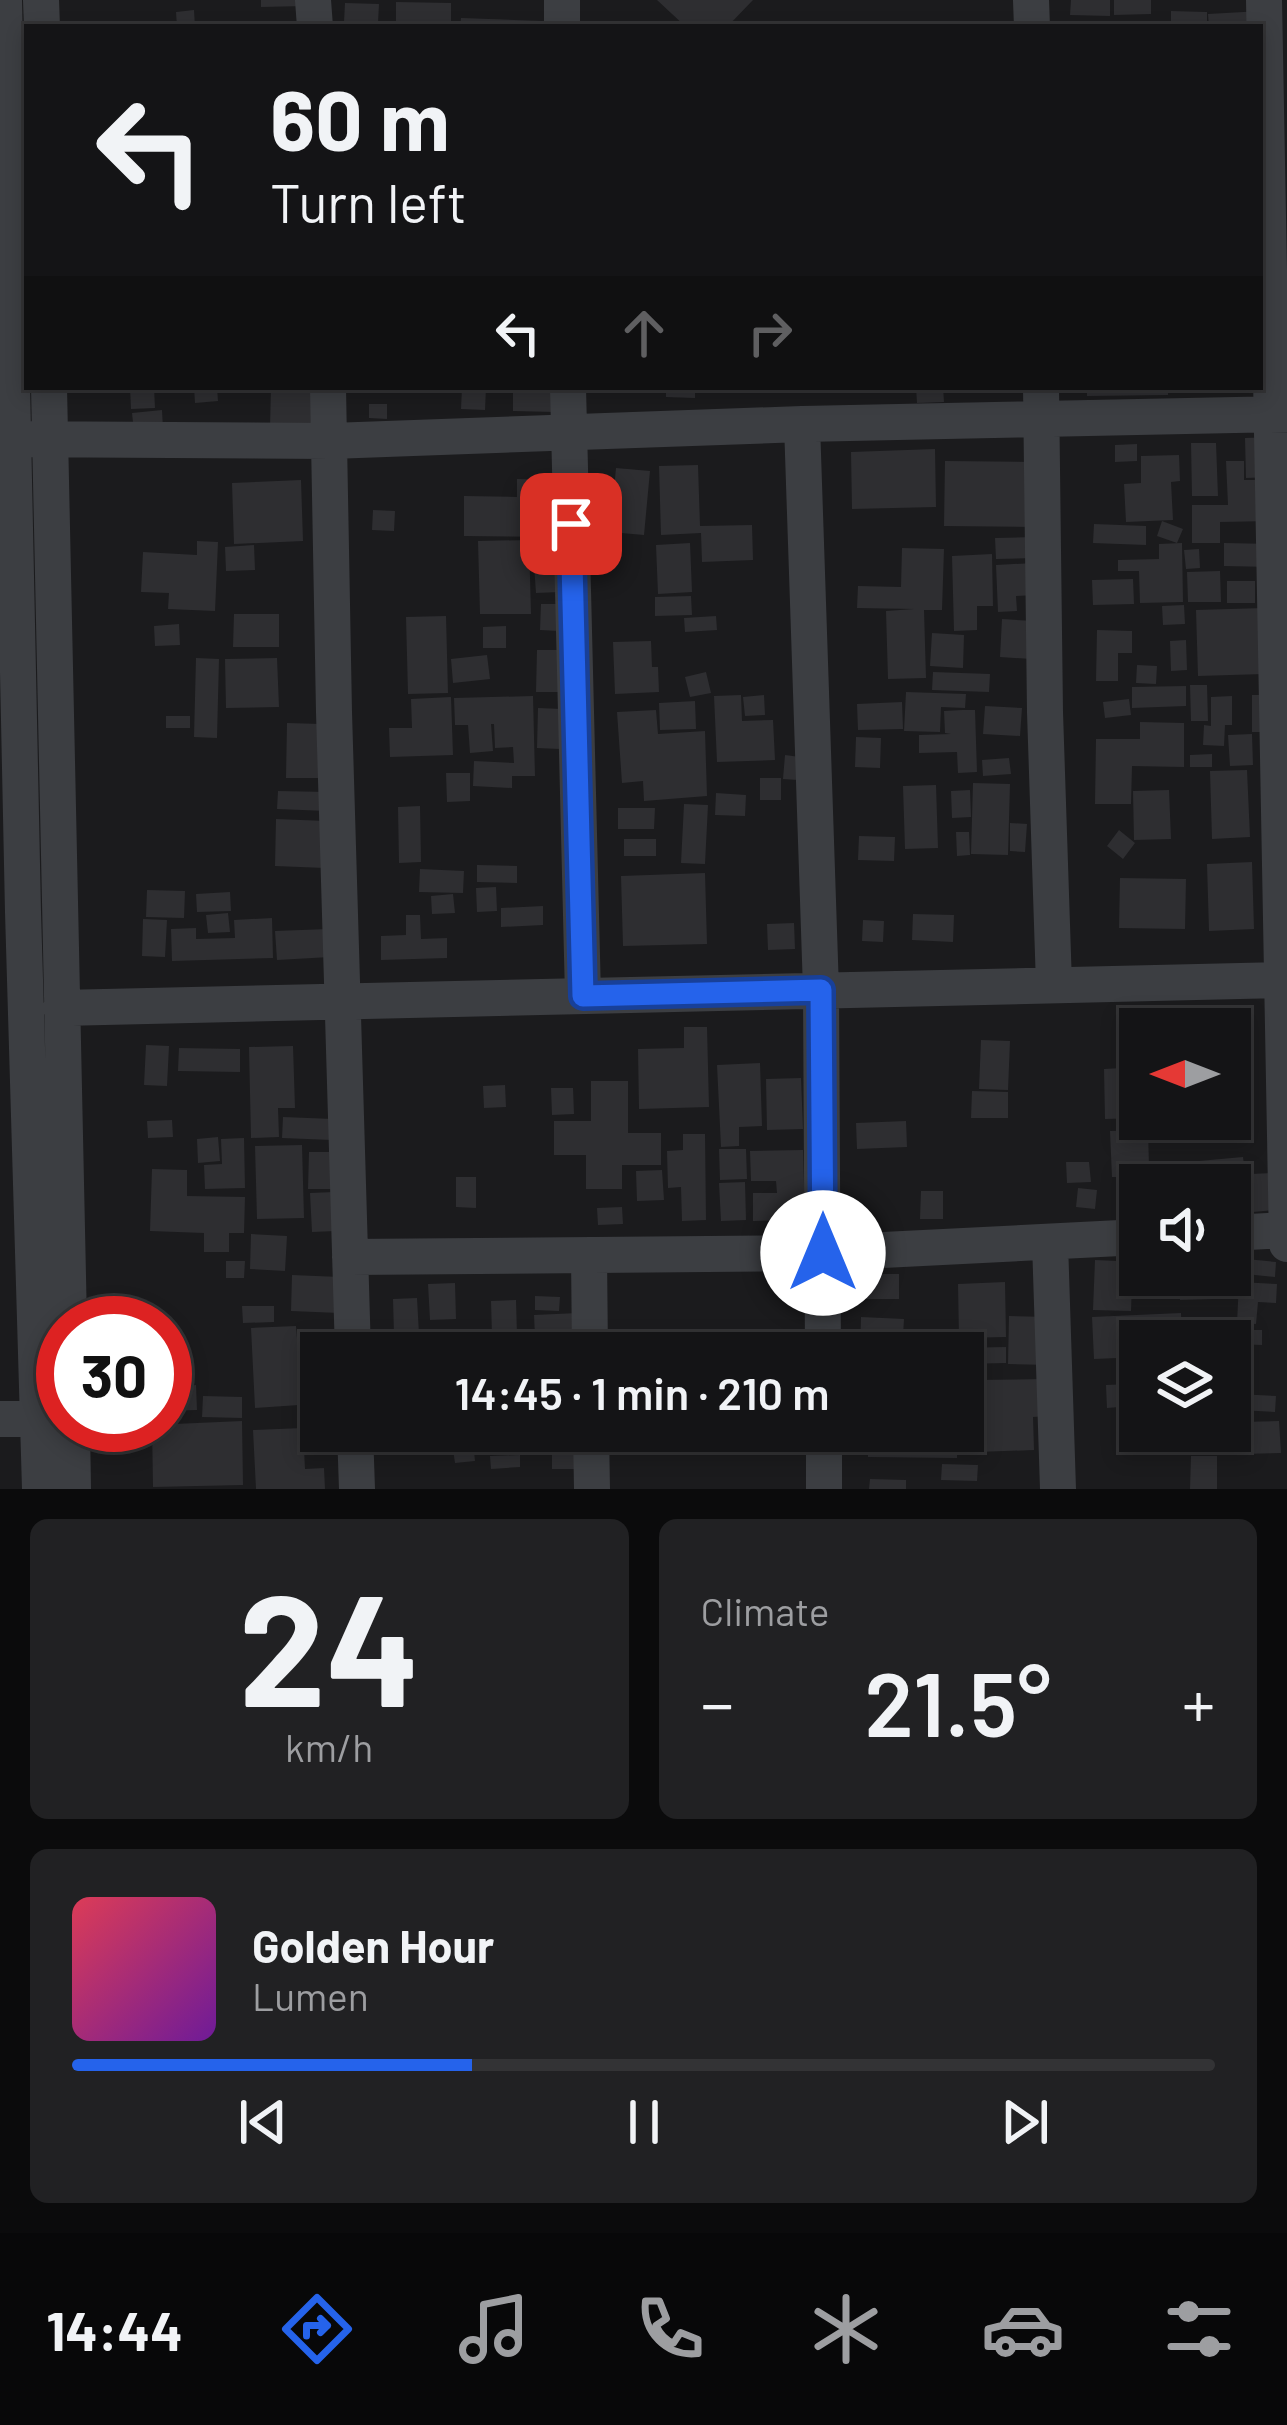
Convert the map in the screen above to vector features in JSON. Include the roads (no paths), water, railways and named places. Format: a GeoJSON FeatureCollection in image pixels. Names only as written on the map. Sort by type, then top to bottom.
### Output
{"type":"FeatureCollection","features":[{"type":"Feature","properties":{"kind":"street"},"geometry":{"type":"LineString","coordinates":[[4,0],[11,913],[44,1296]]}},
{"type":"Feature","properties":{"kind":"street"},"geometry":{"type":"LineString","coordinates":[[1264,0],[1279,415],[1287,1244]]}},
{"type":"Feature","properties":{"kind":"street"},"geometry":{"type":"LineString","coordinates":[[49,390],[68,1296]]}},
{"type":"Feature","properties":{"kind":"street"},"geometry":{"type":"LineString","coordinates":[[328,390],[352,1332]]}},
{"type":"Feature","properties":{"kind":"street"},"geometry":{"type":"LineString","coordinates":[[568,390],[583,996]]}},
{"type":"Feature","properties":{"kind":"street"},"geometry":{"type":"LineString","coordinates":[[6,439],[331,441],[802,424],[1041,404],[1279,415]]}},
{"type":"Feature","properties":{"kind":"street"},"geometry":{"type":"LineString","coordinates":[[1041,404],[1054,985]]}},
{"type":"Feature","properties":{"kind":"street"},"geometry":{"type":"LineString","coordinates":[[802,424],[821,990],[824,1332]]}},
{"type":"Feature","properties":{"kind":"street"},"geometry":{"type":"LineString","coordinates":[[61,1008],[1284,980]]}},
{"type":"Feature","properties":{"kind":"street"},"geometry":{"type":"LineString","coordinates":[[1251,1232],[1287,1230]]}},
{"type":"Feature","properties":{"kind":"street"},"geometry":{"type":"LineString","coordinates":[[350,1257],[823,1253],[1119,1238]]}},
{"type":"Feature","properties":{"kind":"street"},"geometry":{"type":"LineString","coordinates":[[1050,1242],[1058,1489]]}},
{"type":"Feature","properties":{"kind":"street"},"geometry":{"type":"LineString","coordinates":[[589,1255],[590,1332]]}},
{"type":"Feature","properties":{"kind":"street"},"geometry":{"type":"LineString","coordinates":[[0,1419],[36,1421]]}},
{"type":"Feature","properties":{"kind":"street"},"geometry":{"type":"LineString","coordinates":[[40,1489],[48,1452]]}},
{"type":"Feature","properties":{"kind":"street"},"geometry":{"type":"LineString","coordinates":[[63,1452],[73,1489]]}},
{"type":"Feature","properties":{"kind":"street"},"geometry":{"type":"LineString","coordinates":[[356,1452],[357,1489]]}},
{"type":"Feature","properties":{"kind":"street"},"geometry":{"type":"LineString","coordinates":[[591,1452],[592,1489]]}},
{"type":"Feature","properties":{"kind":"street"},"geometry":{"type":"LineString","coordinates":[[824,1452],[824,1489]]}}]}
